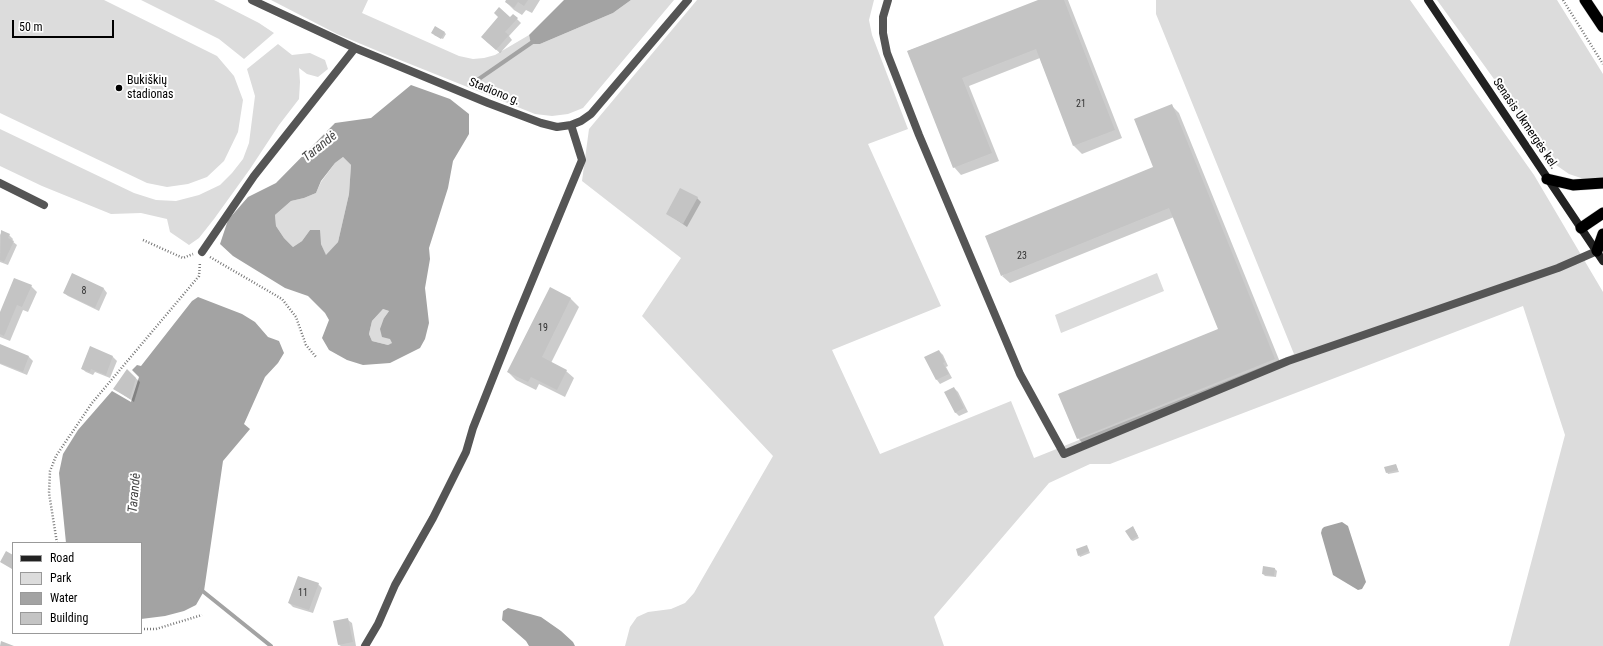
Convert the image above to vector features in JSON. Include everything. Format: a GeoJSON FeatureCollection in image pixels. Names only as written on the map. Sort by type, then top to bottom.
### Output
{"type":"FeatureCollection","features":[{"type":"Feature","properties":{"kind":"highway"},"geometry":{"type":"LineString","coordinates":[[1585,0],[1603,27]]}},
{"type":"Feature","properties":{"kind":"highway"},"geometry":{"type":"LineString","coordinates":[[1547,179],[1573,185],[1603,183]]}},
{"type":"Feature","properties":{"kind":"highway"},"geometry":{"type":"LineString","coordinates":[[1581,228],[1603,213]]}},
{"type":"Feature","properties":{"kind":"highway"},"geometry":{"type":"LineString","coordinates":[[1581,228],[1603,219]]}},
{"type":"Feature","properties":{"kind":"highway"},"geometry":{"type":"LineString","coordinates":[[1600,256],[1603,234]]}},
{"type":"Feature","properties":{"kind":"main road","name":"Senasis Ukmergės kel."},"geometry":{"type":"LineString","coordinates":[[1428,0],[1600,256]]}},
{"type":"Feature","properties":{"kind":"street","name":"Stadiono g."},"geometry":{"type":"LineString","coordinates":[[252,0],[355,48],[541,124],[557,127],[571,125],[581,121],[591,114],[688,0]]}},
{"type":"Feature","properties":{"kind":"street"},"geometry":{"type":"LineString","coordinates":[[888,0],[883,17],[883,33],[887,53],[919,135],[1020,374],[1064,454],[1288,361],[1558,268],[1600,256]]}},
{"type":"Feature","properties":{"kind":"street"},"geometry":{"type":"LineString","coordinates":[[202,252],[254,176],[355,48]]}},
{"type":"Feature","properties":{"kind":"street"},"geometry":{"type":"LineString","coordinates":[[365,646],[378,624],[395,585],[433,518],[466,452],[473,428],[515,322],[582,160],[571,125]]}},
{"type":"Feature","properties":{"kind":"street"},"geometry":{"type":"LineString","coordinates":[[0,183],[44,205]]}},
{"type":"Feature","properties":{"kind":"path"},"geometry":{"type":"LineString","coordinates":[[1563,0],[1603,64]]}},
{"type":"Feature","properties":{"kind":"path"},"geometry":{"type":"LineString","coordinates":[[143,240],[183,258],[202,252],[282,299],[296,317],[306,345],[316,357]]}},
{"type":"Feature","properties":{"kind":"path"},"geometry":{"type":"LineString","coordinates":[[57,542],[49,493],[50,471],[56,456],[92,403],[199,276],[202,252]]}},
{"type":"Feature","properties":{"kind":"path"},"geometry":{"type":"LineString","coordinates":[[142,629],[156,629],[202,615]]}},
{"type":"Feature","properties":{"kind":"green space","name":"Bukiškių stadionas"},"geometry":{"type":"Polygon","coordinates":[[[0,0],[104,0],[217,56],[234,76],[243,100],[238,132],[224,161],[207,177],[188,184],[167,187],[147,183],[0,113],[0,0]]]}},
{"type":"Feature","properties":{"kind":"green space"},"geometry":{"type":"Polygon","coordinates":[[[141,0],[214,0],[259,23],[274,33],[244,59],[219,39],[141,0]]]}},
{"type":"Feature","properties":{"kind":"green space"},"geometry":{"type":"Polygon","coordinates":[[[271,0],[368,0],[362,13],[459,56],[473,59],[495,55],[529,35],[531,43],[540,44],[613,13],[631,0],[674,0],[583,108],[568,114],[552,116],[535,114],[385,54],[337,34],[271,0]]]}},
{"type":"Feature","properties":{"kind":"green space"},"geometry":{"type":"Polygon","coordinates":[[[697,0],[874,0],[869,20],[872,35],[908,129],[868,144],[941,306],[832,350],[880,454],[1011,401],[1034,458],[1294,354],[1156,14],[1156,0],[1410,0],[1534,175],[1603,292],[1603,646],[1509,646],[1565,435],[1523,306],[1110,464],[1090,464],[1049,483],[934,617],[944,646],[625,646],[630,627],[637,617],[648,612],[671,609],[685,603],[694,593],[773,456],[642,316],[681,258],[582,181],[589,129],[697,0]]]}},
{"type":"Feature","properties":{"kind":"green space"},"geometry":{"type":"Polygon","coordinates":[[[1437,0],[1557,0],[1603,74],[1603,178],[1584,179],[1569,174],[1556,165],[1437,0]]]}},
{"type":"Feature","properties":{"kind":"green space"},"geometry":{"type":"Polygon","coordinates":[[[278,44],[292,55],[310,53],[325,60],[328,69],[318,77],[307,74],[299,68],[299,99],[279,125],[214,219],[199,238],[189,245],[170,232],[167,219],[141,213],[111,214],[42,186],[0,166],[0,129],[134,193],[156,200],[176,201],[199,195],[220,185],[243,159],[249,143],[255,96],[247,69],[278,44]]]}},
{"type":"Feature","properties":{"kind":"green space"},"geometry":{"type":"Polygon","coordinates":[[[343,157],[351,165],[349,194],[338,242],[326,256],[321,244],[310,230],[302,241],[293,247],[284,238],[276,226],[275,215],[291,201],[316,193],[321,182],[335,163],[343,157]]]}},
{"type":"Feature","properties":{"kind":"green space"},"geometry":{"type":"Polygon","coordinates":[[[1157,273],[1164,291],[1061,333],[1055,315],[1157,273]]]}},
{"type":"Feature","properties":{"kind":"green space"},"geometry":{"type":"Polygon","coordinates":[[[383,309],[389,311],[384,318],[393,343],[388,345],[372,341],[369,334],[372,321],[383,309]]]}},
{"type":"Feature","properties":{"kind":"water"},"geometry":{"type":"Polygon","coordinates":[[[564,0],[631,0],[613,13],[540,44],[531,44],[529,35],[564,0]]]}},
{"type":"Feature","properties":{"kind":"water"},"geometry":{"type":"Polygon","coordinates":[[[411,85],[450,99],[469,114],[469,134],[453,161],[448,188],[429,248],[430,259],[425,288],[429,323],[425,339],[420,348],[390,363],[363,365],[347,360],[329,350],[322,338],[329,320],[325,313],[308,296],[285,288],[233,256],[220,244],[228,220],[248,197],[276,183],[335,123],[371,118],[411,85]],[[343,157],[335,163],[321,181],[316,193],[291,201],[275,215],[276,226],[284,238],[293,247],[302,241],[310,230],[320,230],[321,244],[326,255],[338,242],[349,194],[351,165],[343,157]],[[383,309],[372,321],[369,334],[372,341],[388,345],[392,343],[390,339],[382,337],[380,329],[384,318],[389,311],[383,309]]]}},
{"type":"Feature","properties":{"kind":"water"},"geometry":{"type":"Polygon","coordinates":[[[198,297],[242,314],[255,322],[268,337],[279,341],[284,353],[278,363],[265,377],[244,424],[250,429],[223,461],[204,591],[196,605],[184,611],[165,616],[142,619],[142,542],[66,542],[59,473],[63,454],[78,430],[112,391],[131,402],[139,377],[132,370],[137,365],[141,366],[192,301],[198,297]]]}},
{"type":"Feature","properties":{"kind":"water"},"geometry":{"type":"Polygon","coordinates":[[[1342,522],[1348,526],[1366,582],[1362,589],[1358,590],[1333,575],[1321,533],[1324,527],[1342,522]]]}},
{"type":"Feature","properties":{"kind":"water"},"geometry":{"type":"Polygon","coordinates":[[[508,608],[541,617],[561,631],[573,642],[575,646],[529,646],[526,641],[502,620],[503,611],[508,608]]]}},
{"type":"Feature","properties":{"kind":"building"},"geometry":{"type":"Polygon","coordinates":[[[506,0],[528,0],[524,6],[518,2],[514,8],[505,2],[506,0]]]}},
{"type":"Feature","properties":{"kind":"building"},"geometry":{"type":"Polygon","coordinates":[[[1038,0],[1064,0],[1115,130],[1073,146],[1036,49],[962,78],[992,153],[953,168],[907,51],[1038,0]]]}},
{"type":"Feature","properties":{"kind":"building"},"geometry":{"type":"Polygon","coordinates":[[[499,7],[510,17],[513,14],[518,18],[505,32],[509,35],[496,50],[481,37],[498,17],[494,13],[499,7]]]}},
{"type":"Feature","properties":{"kind":"building"},"geometry":{"type":"Polygon","coordinates":[[[435,26],[445,32],[441,39],[431,33],[435,26]]]}},
{"type":"Feature","properties":{"kind":"building"},"geometry":{"type":"Polygon","coordinates":[[[1172,104],[1275,359],[1077,439],[1058,394],[1218,329],[1169,208],[1001,276],[985,236],[1153,167],[1134,119],[1172,104]]]}},
{"type":"Feature","properties":{"kind":"building"},"geometry":{"type":"Polygon","coordinates":[[[680,188],[698,197],[683,224],[666,214],[680,188]]]}},
{"type":"Feature","properties":{"kind":"building"},"geometry":{"type":"Polygon","coordinates":[[[1,230],[10,234],[8,238],[14,241],[4,262],[0,260],[1,230]]]}},
{"type":"Feature","properties":{"kind":"building"},"geometry":{"type":"Polygon","coordinates":[[[72,273],[104,288],[95,308],[63,293],[72,273]]]}},
{"type":"Feature","properties":{"kind":"building"},"geometry":{"type":"Polygon","coordinates":[[[14,278],[32,285],[22,307],[17,305],[4,336],[0,334],[0,312],[14,278]]]}},
{"type":"Feature","properties":{"kind":"building"},"geometry":{"type":"Polygon","coordinates":[[[550,287],[571,298],[542,357],[567,370],[557,390],[531,377],[528,382],[507,372],[550,287]]]}},
{"type":"Feature","properties":{"kind":"building"},"geometry":{"type":"Polygon","coordinates":[[[0,344],[29,356],[23,372],[0,363],[0,344]]]}},
{"type":"Feature","properties":{"kind":"building"},"geometry":{"type":"Polygon","coordinates":[[[90,346],[113,356],[106,375],[91,369],[90,372],[81,369],[90,346]]]}},
{"type":"Feature","properties":{"kind":"building"},"geometry":{"type":"Polygon","coordinates":[[[939,350],[945,362],[943,363],[949,374],[936,380],[924,357],[939,350]]]}},
{"type":"Feature","properties":{"kind":"building"},"geometry":{"type":"Polygon","coordinates":[[[127,369],[136,378],[130,399],[113,389],[127,369]]]}},
{"type":"Feature","properties":{"kind":"building"},"geometry":{"type":"Polygon","coordinates":[[[954,387],[964,408],[955,413],[944,392],[954,387]]]}},
{"type":"Feature","properties":{"kind":"building"},"geometry":{"type":"Polygon","coordinates":[[[1396,464],[1398,470],[1386,473],[1384,467],[1396,464]]]}},
{"type":"Feature","properties":{"kind":"building"},"geometry":{"type":"Polygon","coordinates":[[[1133,526],[1138,536],[1131,540],[1125,531],[1133,526]]]}},
{"type":"Feature","properties":{"kind":"building"},"geometry":{"type":"Polygon","coordinates":[[[1087,545],[1089,551],[1078,556],[1076,549],[1087,545]]]}},
{"type":"Feature","properties":{"kind":"building"},"geometry":{"type":"Polygon","coordinates":[[[6,551],[12,554],[12,569],[0,562],[6,551]]]}},
{"type":"Feature","properties":{"kind":"building"},"geometry":{"type":"Polygon","coordinates":[[[1263,566],[1275,568],[1274,576],[1262,574],[1263,566]]]}},
{"type":"Feature","properties":{"kind":"building"},"geometry":{"type":"Polygon","coordinates":[[[298,576],[319,583],[309,610],[288,603],[298,576]]]}},
{"type":"Feature","properties":{"kind":"building"},"geometry":{"type":"Polygon","coordinates":[[[348,618],[353,642],[338,645],[333,621],[348,618]]]}},
{"type":"Feature","properties":{"kind":"building"},"geometry":{"type":"Polygon","coordinates":[[[1,641],[14,646],[0,646],[1,641]]]}},
{"type":"Feature","properties":{"kind":"waterway","name":"Tarandė"},"geometry":{"type":"LineString","coordinates":[[473,83],[534,41]]}},
{"type":"Feature","properties":{"kind":"waterway","name":"Tarandė"},"geometry":{"type":"LineString","coordinates":[[200,589],[271,646]]}},
{"type":"Feature","properties":{"kind":"place","name":"Bukiškių stadionas"},"geometry":{"type":"Point","coordinates":[119,88]}}]}
